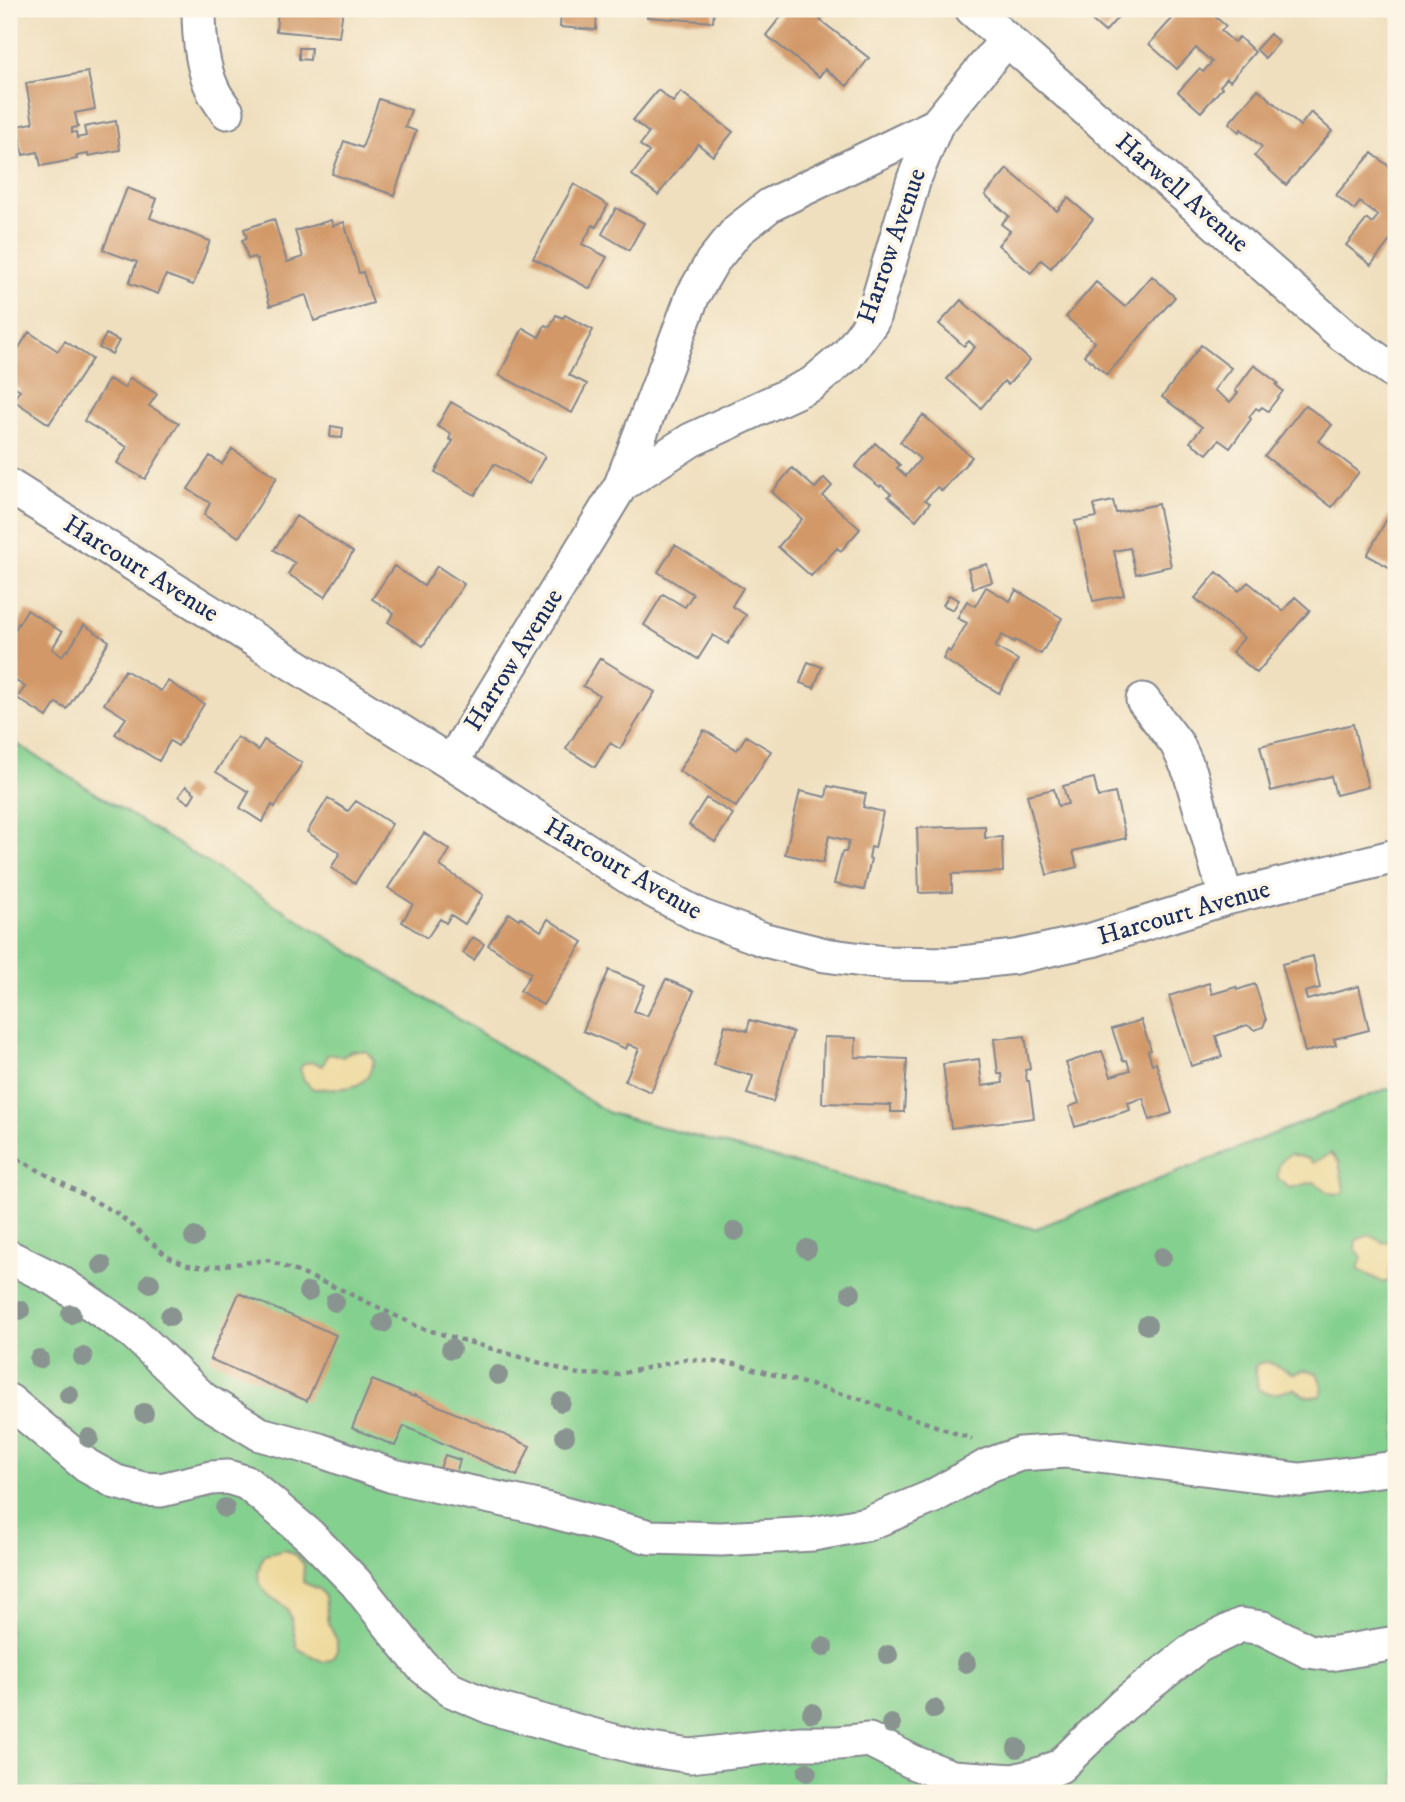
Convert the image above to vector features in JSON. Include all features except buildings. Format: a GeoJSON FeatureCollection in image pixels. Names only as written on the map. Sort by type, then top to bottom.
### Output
{"type":"FeatureCollection","features":[{"type":"Feature","properties":{"kind":"street"},"geometry":{"type":"LineString","coordinates":[[199,9],[199,31],[204,61],[212,88],[227,112]]}},
{"type":"Feature","properties":{"kind":"street","name":"Harwell Avenue"},"geometry":{"type":"LineString","coordinates":[[972,9],[1343,335],[1396,373]]}},
{"type":"Feature","properties":{"kind":"street","name":"Harrow Avenue"},"geometry":{"type":"LineString","coordinates":[[621,485],[691,440],[812,384],[848,354],[872,321],[914,179],[936,125],[1007,39]]}},
{"type":"Feature","properties":{"kind":"street","name":"Harrow Avenue"},"geometry":{"type":"LineString","coordinates":[[451,763],[621,485],[693,295],[712,262],[738,230],[770,205],[936,125]]}},
{"type":"Feature","properties":{"kind":"street","name":"Harcourt Avenue"},"geometry":{"type":"LineString","coordinates":[[9,486],[635,881],[700,916],[765,940],[825,955],[885,963],[953,964],[1015,957],[1092,940],[1226,898],[1396,856]]}},
{"type":"Feature","properties":{"kind":"street"},"geometry":{"type":"LineString","coordinates":[[1143,700],[1177,744],[1190,772],[1226,898]]}},
{"type":"Feature","properties":{"kind":"street"},"geometry":{"type":"LineString","coordinates":[[9,1257],[58,1281],[134,1333],[203,1399],[260,1434],[319,1450],[393,1476],[533,1506],[650,1537],[721,1539],[814,1534],[867,1524],[932,1497],[989,1465],[1020,1454],[1066,1451],[1300,1480],[1396,1468]]}},
{"type":"Feature","properties":{"kind":"street"},"geometry":{"type":"LineString","coordinates":[[9,1401],[87,1466],[116,1482],[143,1489],[161,1490],[211,1478],[228,1477],[247,1483],[310,1536],[356,1583],[422,1665],[451,1690],[492,1708],[639,1748],[690,1756],[800,1743],[838,1744],[869,1740],[915,1763],[952,1777],[1014,1781],[1060,1766],[1123,1705],[1198,1646],[1241,1625],[1263,1628],[1308,1651],[1330,1654],[1396,1643]]}},
{"type":"Feature","properties":{"kind":"path"},"geometry":{"type":"LineString","coordinates":[[9,1154],[118,1214],[167,1256],[188,1265],[207,1267],[268,1260],[342,1290],[421,1328],[578,1374],[614,1375],[686,1359],[736,1364],[860,1399],[974,1439]]}},
{"type":"Feature","properties":{"kind":"green space"},"geometry":{"type":"Polygon","coordinates":[[[9,739],[609,1113],[1035,1229],[1386,1089],[1396,1091],[1396,1793],[9,1793],[9,739]]]}},
{"type":"Feature","properties":{"kind":"sand"},"geometry":{"type":"Polygon","coordinates":[[[351,1051],[366,1051],[374,1060],[365,1079],[359,1084],[343,1088],[313,1089],[304,1080],[300,1069],[304,1063],[313,1062],[323,1066],[327,1055],[343,1057],[351,1051]]]}},
{"type":"Feature","properties":{"kind":"sand"},"geometry":{"type":"Polygon","coordinates":[[[1331,1153],[1339,1162],[1344,1190],[1341,1194],[1330,1193],[1314,1182],[1289,1188],[1278,1178],[1280,1164],[1290,1154],[1309,1159],[1313,1163],[1331,1153]]]}},
{"type":"Feature","properties":{"kind":"sand"},"geometry":{"type":"Polygon","coordinates":[[[1369,1235],[1384,1243],[1396,1238],[1396,1260],[1391,1264],[1389,1280],[1384,1283],[1358,1270],[1362,1257],[1355,1248],[1356,1240],[1369,1235]]]}},
{"type":"Feature","properties":{"kind":"sand"},"geometry":{"type":"Polygon","coordinates":[[[1268,1362],[1294,1374],[1305,1370],[1317,1373],[1323,1388],[1320,1396],[1306,1396],[1295,1389],[1271,1393],[1258,1389],[1255,1366],[1268,1362]]]}},
{"type":"Feature","properties":{"kind":"sand"},"geometry":{"type":"Polygon","coordinates":[[[285,1550],[296,1555],[304,1564],[303,1582],[319,1589],[325,1597],[328,1623],[337,1640],[337,1651],[332,1659],[323,1662],[297,1648],[287,1609],[260,1584],[259,1567],[265,1555],[285,1550]]]}}]}
